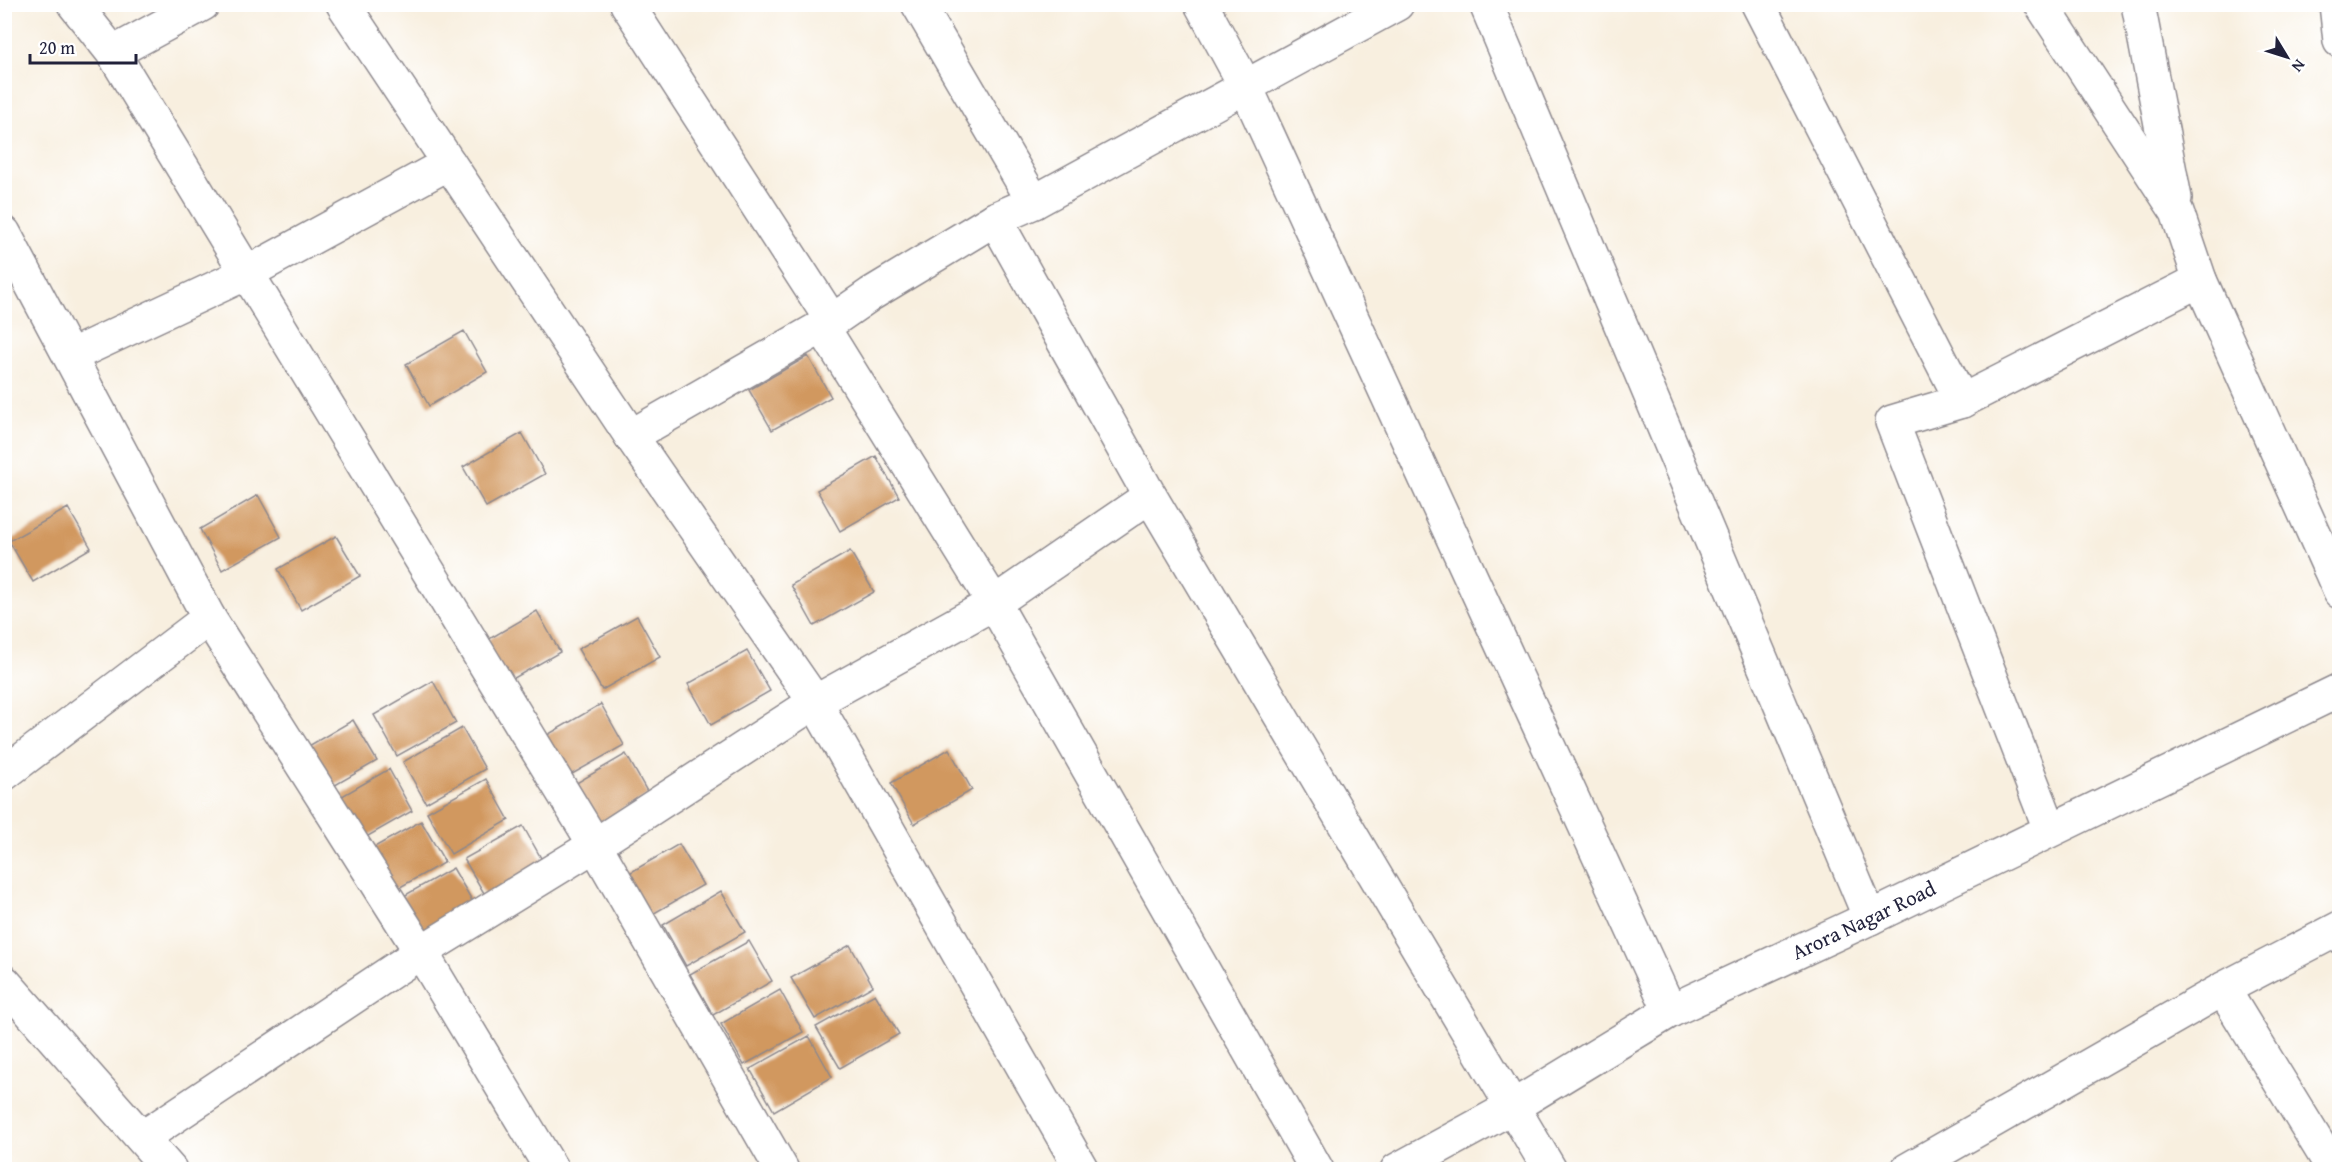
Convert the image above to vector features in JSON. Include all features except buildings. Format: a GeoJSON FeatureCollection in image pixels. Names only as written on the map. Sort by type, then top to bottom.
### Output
{"type":"FeatureCollection","features":[{"type":"Feature","properties":{"kind":"street"},"geometry":{"type":"LineString","coordinates":[[74,4],[113,53],[595,845],[782,1170]]}},
{"type":"Feature","properties":{"kind":"street"},"geometry":{"type":"LineString","coordinates":[[113,53],[203,4]]}},
{"type":"Feature","properties":{"kind":"street"},"geometry":{"type":"LineString","coordinates":[[343,4],[631,436],[815,702],[1082,1170]]}},
{"type":"Feature","properties":{"kind":"street"},"geometry":{"type":"LineString","coordinates":[[627,4],[827,324],[994,603],[1317,1170]]}},
{"type":"Feature","properties":{"kind":"street"},"geometry":{"type":"LineString","coordinates":[[918,4],[1034,202]]}},
{"type":"Feature","properties":{"kind":"street"},"geometry":{"type":"LineString","coordinates":[[1201,4],[1245,86],[1670,1011]]}},
{"type":"Feature","properties":{"kind":"street"},"geometry":{"type":"LineString","coordinates":[[631,436],[827,324],[871,294],[995,219],[1034,202],[1397,4]]}},
{"type":"Feature","properties":{"kind":"street"},"geometry":{"type":"LineString","coordinates":[[1486,4],[1870,918]]}},
{"type":"Feature","properties":{"kind":"street"},"geometry":{"type":"LineString","coordinates":[[1758,4],[1962,401]]}},
{"type":"Feature","properties":{"kind":"street"},"geometry":{"type":"LineString","coordinates":[[2041,4],[2177,212]]}},
{"type":"Feature","properties":{"kind":"street"},"geometry":{"type":"LineString","coordinates":[[2138,4],[2177,212],[2200,280],[2336,573]]}},
{"type":"Feature","properties":{"kind":"street"},"geometry":{"type":"LineString","coordinates":[[2336,4],[2340,41]]}},
{"type":"Feature","properties":{"kind":"street"},"geometry":{"type":"LineString","coordinates":[[70,356],[247,273],[449,163]]}},
{"type":"Feature","properties":{"kind":"street"},"geometry":{"type":"LineString","coordinates":[[995,219],[1150,496],[1550,1170]]}},
{"type":"Feature","properties":{"kind":"street"},"geometry":{"type":"LineString","coordinates":[[4,233],[209,618],[421,952],[552,1170]]}},
{"type":"Feature","properties":{"kind":"street"},"geometry":{"type":"LineString","coordinates":[[2050,829],[1892,422],[1962,401],[2200,280]]}},
{"type":"Feature","properties":{"kind":"street"},"geometry":{"type":"LineString","coordinates":[[142,1138],[421,952],[595,845],[815,702],[994,603],[1150,496]]}},
{"type":"Feature","properties":{"kind":"street"},"geometry":{"type":"LineString","coordinates":[[4,774],[209,618]]}},
{"type":"Feature","properties":{"kind":"street","name":"Arora Nagar Road"},"geometry":{"type":"LineString","coordinates":[[1397,1170],[1512,1107],[1670,1011],[1870,918],[2340,690]]}},
{"type":"Feature","properties":{"kind":"street"},"geometry":{"type":"LineString","coordinates":[[1907,1170],[2223,989],[2340,928]]}},
{"type":"Feature","properties":{"kind":"street"},"geometry":{"type":"LineString","coordinates":[[4,982],[170,1170]]}},
{"type":"Feature","properties":{"kind":"street"},"geometry":{"type":"LineString","coordinates":[[2223,989],[2334,1170]]}}]}
